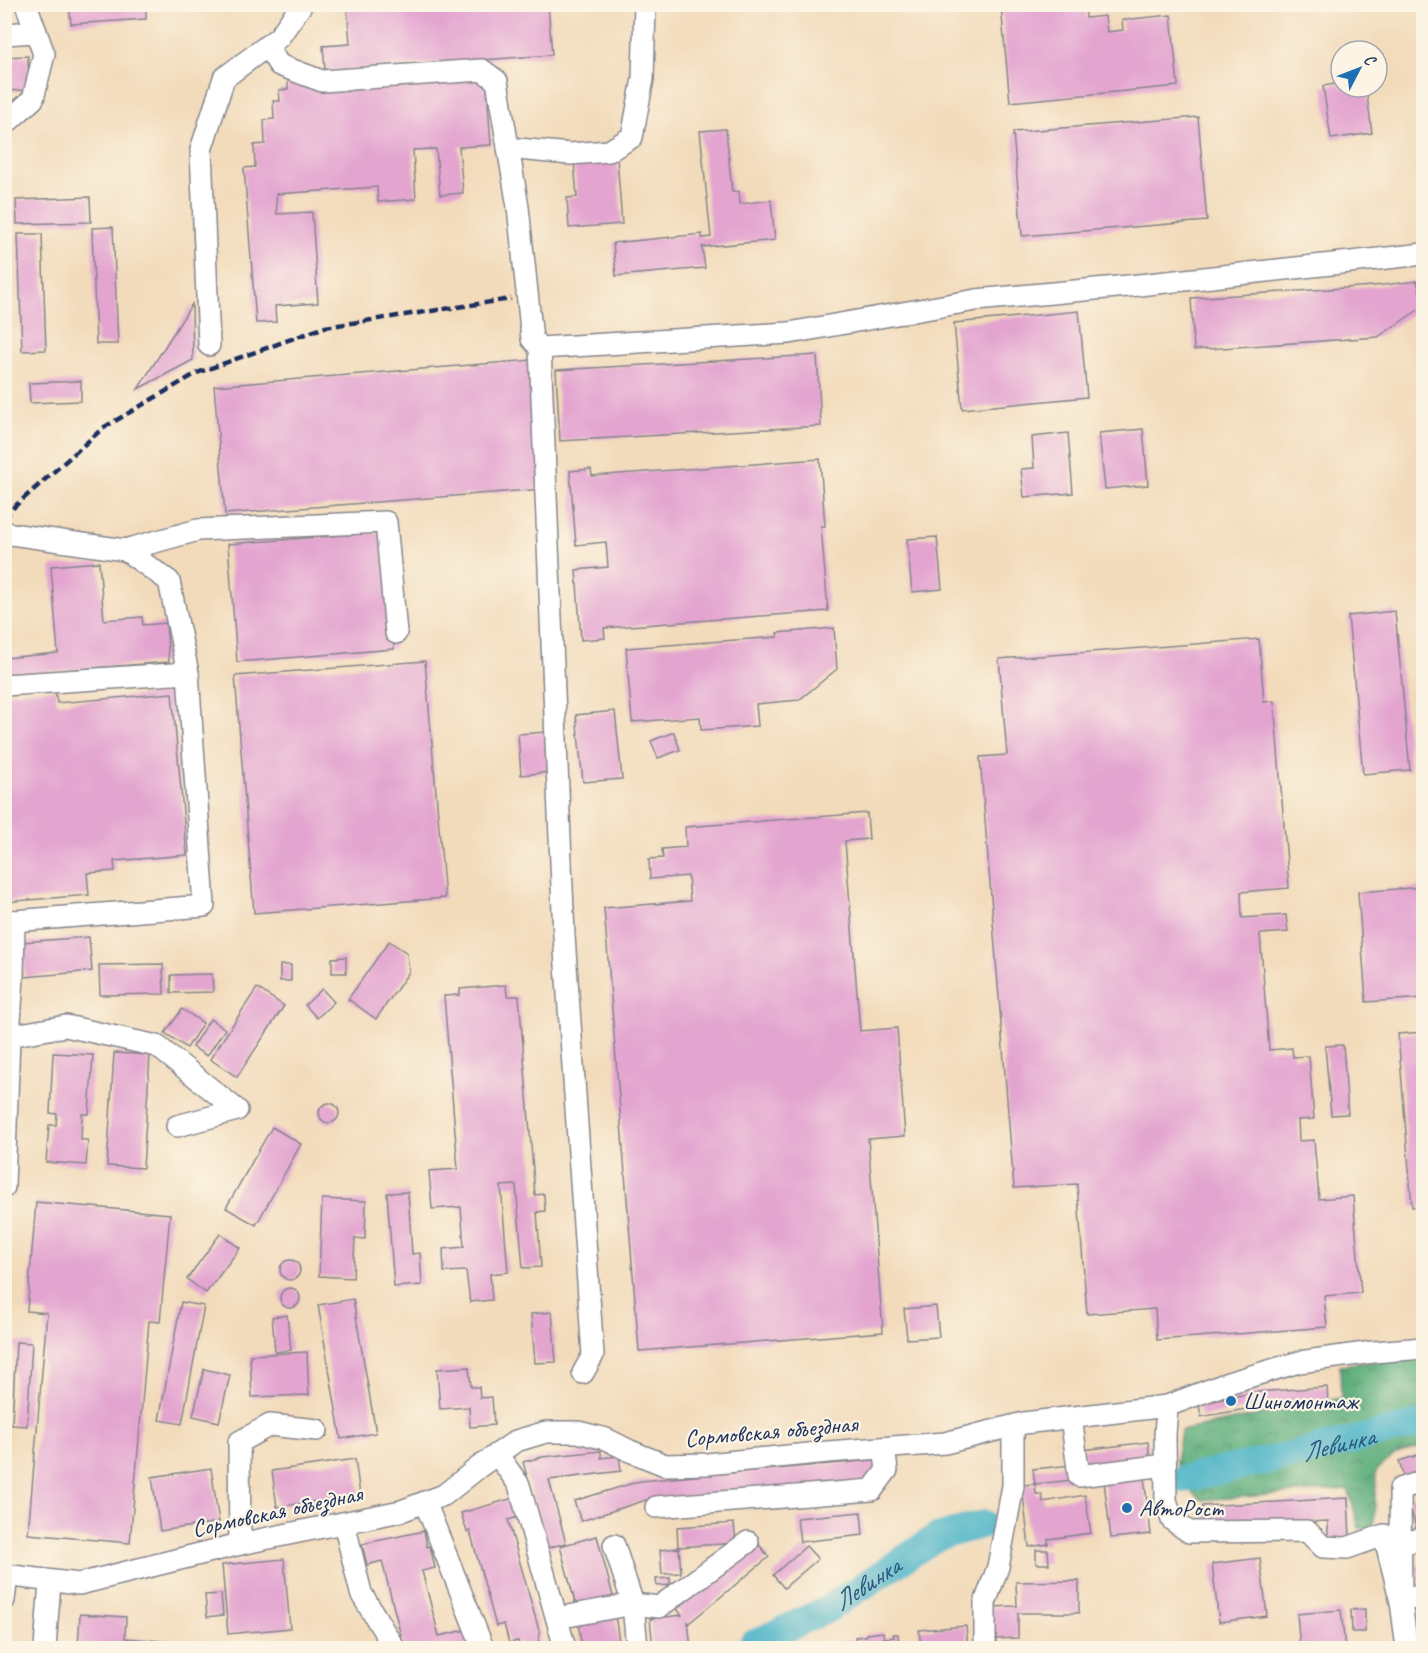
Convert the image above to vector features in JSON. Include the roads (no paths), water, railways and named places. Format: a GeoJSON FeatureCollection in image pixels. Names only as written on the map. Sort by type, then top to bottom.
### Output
{"type":"FeatureCollection","features":[{"type":"Feature","properties":{"kind":"street"},"geometry":{"type":"LineString","coordinates":[[4,125],[33,99],[44,54],[26,4]]}},
{"type":"Feature","properties":{"kind":"street"},"geometry":{"type":"LineString","coordinates":[[209,345],[201,150],[224,78],[279,37],[302,4]]}},
{"type":"Feature","properties":{"kind":"street"},"geometry":{"type":"LineString","coordinates":[[508,148],[570,154],[609,151],[632,137],[643,79],[645,4]]}},
{"type":"Feature","properties":{"kind":"street"},"geometry":{"type":"LineString","coordinates":[[4,34],[36,32]]}},
{"type":"Feature","properties":{"kind":"street"},"geometry":{"type":"LineString","coordinates":[[267,45],[279,65],[321,81],[482,70],[497,81],[518,207],[532,339],[540,348],[564,936],[593,1355],[583,1373]]}},
{"type":"Feature","properties":{"kind":"street"},"geometry":{"type":"LineString","coordinates":[[540,348],[789,333],[976,300],[1424,254]]}},
{"type":"Feature","properties":{"kind":"street"},"geometry":{"type":"LineString","coordinates":[[4,532],[125,550],[198,530],[386,522],[396,633]]}},
{"type":"Feature","properties":{"kind":"street"},"geometry":{"type":"LineString","coordinates":[[4,1187],[7,1035],[13,977],[9,920],[204,906],[188,673],[169,581],[125,550]]}},
{"type":"Feature","properties":{"kind":"street"},"geometry":{"type":"LineString","coordinates":[[4,685],[188,673]]}},
{"type":"Feature","properties":{"kind":"street"},"geometry":{"type":"LineString","coordinates":[[7,1035],[66,1026],[157,1046],[237,1110],[177,1126]]}},
{"type":"Feature","properties":{"kind":"street","name":"Сормовская объездная"},"geometry":{"type":"LineString","coordinates":[[6,1575],[79,1584],[240,1544],[400,1511],[444,1495],[516,1441],[546,1432],[578,1432],[606,1439],[665,1464],[707,1464],[945,1443],[1013,1425],[1167,1406],[1228,1383],[1299,1362],[1424,1348]]}},
{"type":"Feature","properties":{"kind":"street"},"geometry":{"type":"LineString","coordinates":[[1167,1406],[1166,1500],[1172,1520],[1189,1532],[1306,1532],[1323,1547],[1347,1548],[1384,1534],[1401,1602],[1407,1648]]}},
{"type":"Feature","properties":{"kind":"street"},"geometry":{"type":"LineString","coordinates":[[1071,1417],[1079,1476],[1165,1465]]}},
{"type":"Feature","properties":{"kind":"street"},"geometry":{"type":"LineString","coordinates":[[240,1544],[239,1442],[270,1425],[317,1430]]}},
{"type":"Feature","properties":{"kind":"street"},"geometry":{"type":"LineString","coordinates":[[985,1648],[985,1603],[998,1568],[1013,1486],[1013,1425]]}},
{"type":"Feature","properties":{"kind":"street"},"geometry":{"type":"LineString","coordinates":[[656,1507],[872,1490],[886,1470],[884,1448]]}},
{"type":"Feature","properties":{"kind":"street"},"geometry":{"type":"LineString","coordinates":[[497,1454],[519,1485],[565,1648]]}},
{"type":"Feature","properties":{"kind":"street"},"geometry":{"type":"LineString","coordinates":[[1401,1602],[1400,1488],[1424,1481]]}},
{"type":"Feature","properties":{"kind":"street"},"geometry":{"type":"LineString","coordinates":[[425,1502],[483,1648]]}},
{"type":"Feature","properties":{"kind":"street"},"geometry":{"type":"LineString","coordinates":[[344,1523],[361,1593],[394,1648]]}},
{"type":"Feature","properties":{"kind":"street"},"geometry":{"type":"LineString","coordinates":[[1401,1544],[1424,1538]]}},
{"type":"Feature","properties":{"kind":"street"},"geometry":{"type":"LineString","coordinates":[[557,1618],[633,1604],[659,1608],[748,1542]]}},
{"type":"Feature","properties":{"kind":"street"},"geometry":{"type":"LineString","coordinates":[[614,1545],[633,1604],[637,1648]]}},
{"type":"Feature","properties":{"kind":"street"},"geometry":{"type":"LineString","coordinates":[[4,1600],[6,1575]]}},
{"type":"Feature","properties":{"kind":"street"},"geometry":{"type":"LineString","coordinates":[[45,1648],[50,1582]]}},
{"type":"Feature","properties":{"kind":"street"},"geometry":{"type":"LineString","coordinates":[[1401,1602],[1424,1594]]}},
{"type":"Feature","properties":{"kind":"waterway","name":"Левинка"},"geometry":{"type":"LineString","coordinates":[[1183,1479],[1424,1423]]}},
{"type":"Feature","properties":{"kind":"waterway","name":"Левинка"},"geometry":{"type":"LineString","coordinates":[[750,1648],[753,1644],[828,1609],[937,1537],[984,1524]]}},
{"type":"Feature","properties":{"kind":"railway"},"geometry":{"type":"LineString","coordinates":[[4,519],[14,507],[103,428],[197,373],[325,327],[511,299]]}},
{"type":"Feature","properties":{"kind":"place","name":"Шиномонтаж"},"geometry":{"type":"Point","coordinates":[1231,1401]}},
{"type":"Feature","properties":{"kind":"place","name":"АвтоРост"},"geometry":{"type":"Point","coordinates":[1127,1508]}}]}
